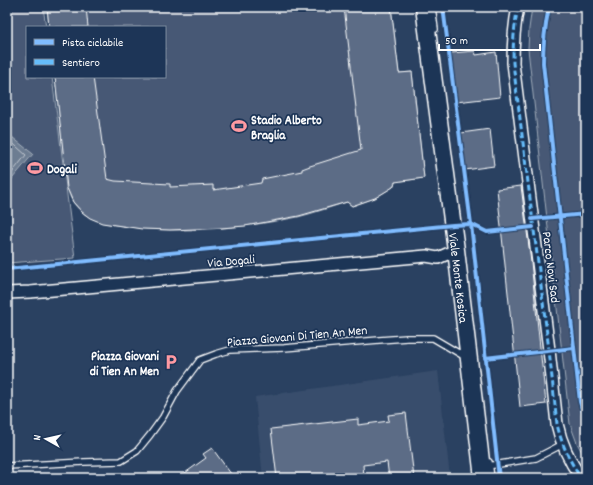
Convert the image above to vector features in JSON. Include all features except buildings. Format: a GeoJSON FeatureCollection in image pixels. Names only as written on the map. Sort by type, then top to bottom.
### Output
{"type":"FeatureCollection","features":[{"type":"Feature","properties":{"kind":"street","name":"Viale Monte Kosica"},"geometry":{"type":"LineString","coordinates":[[424,7],[469,359],[487,469]]}},
{"type":"Feature","properties":{"kind":"street","name":"Parco Novi Sad"},"geometry":{"type":"LineString","coordinates":[[518,7],[513,42],[513,63],[557,424],[559,435],[568,456],[581,478]]}},
{"type":"Feature","properties":{"kind":"street","name":"Via Dogali"},"geometry":{"type":"LineString","coordinates":[[7,293],[46,291],[426,256],[438,258],[456,250]]}},
{"type":"Feature","properties":{"kind":"lane"},"geometry":{"type":"LineString","coordinates":[[432,7],[436,38]]}},
{"type":"Feature","properties":{"kind":"lane","name":"Viale Monte Kosica"},"geometry":{"type":"LineString","coordinates":[[458,217],[460,233]]}},
{"type":"Feature","properties":{"kind":"lane","name":"Piazza Giovani Di Tien An Men"},"geometry":{"type":"LineString","coordinates":[[7,466],[120,461],[137,451],[150,435],[163,417],[176,391],[200,360],[230,350],[284,348],[342,342],[407,338],[433,338],[469,359]]}},
{"type":"Feature","properties":{"kind":"lane"},"geometry":{"type":"LineString","coordinates":[[487,469],[536,458],[563,444]]}},
{"type":"Feature","properties":{"kind":"shaded area","name":"Dogali"},"geometry":{"type":"Polygon","coordinates":[[[7,7],[43,7],[46,26],[26,26],[26,78],[52,78],[75,258],[7,263],[7,7]]]}},
{"type":"Feature","properties":{"kind":"shaded area","name":"Stadio Alberto Braglia"},"geometry":{"type":"Polygon","coordinates":[[[47,7],[391,7],[399,73],[412,72],[424,178],[401,181],[399,176],[393,187],[375,198],[352,206],[347,202],[298,217],[235,227],[171,230],[129,227],[100,222],[91,218],[79,209],[71,199],[67,188],[55,78],[166,78],[166,26],[49,26],[47,7]]]}},
{"type":"Feature","properties":{"kind":"shaded area"},"geometry":{"type":"Polygon","coordinates":[[[532,7],[586,7],[586,460],[577,443],[570,424],[528,49],[532,7]]]}},
{"type":"Feature","properties":{"kind":"shaded area"},"geometry":{"type":"Polygon","coordinates":[[[438,371],[450,478],[263,478],[255,397],[438,371]]]}},
{"type":"Feature","properties":{"kind":"water"},"geometry":{"type":"Polygon","coordinates":[[[7,133],[33,154],[7,185],[7,133]]]}},
{"type":"Feature","properties":{"kind":"marked path"},"geometry":{"type":"LineString","coordinates":[[518,7],[514,35],[513,63],[557,424],[566,452],[581,478]]}},
{"type":"Feature","properties":{"kind":"cycle path"},"geometry":{"type":"LineString","coordinates":[[443,7],[471,224],[499,478]]}},
{"type":"Feature","properties":{"kind":"cycle path"},"geometry":{"type":"LineString","coordinates":[[549,7],[544,35],[543,63],[580,402],[586,422]]}},
{"type":"Feature","properties":{"kind":"cycle path"},"geometry":{"type":"LineString","coordinates":[[532,219],[586,214]]}},
{"type":"Feature","properties":{"kind":"cycle path"},"geometry":{"type":"LineString","coordinates":[[7,269],[453,225],[471,224],[487,232],[533,227]]}},
{"type":"Feature","properties":{"kind":"cycle path"},"geometry":{"type":"LineString","coordinates":[[485,358],[574,348]]}},
{"type":"Feature","properties":{"kind":"place","name":"Stadio Alberto Braglia"},"geometry":{"type":"Point","coordinates":[239,126]}},
{"type":"Feature","properties":{"kind":"place","name":"Dogali"},"geometry":{"type":"Point","coordinates":[35,168]}},
{"type":"Feature","properties":{"kind":"place","name":"Piazza Giovani di Tien An Men"},"geometry":{"type":"Point","coordinates":[171,362]}}]}
